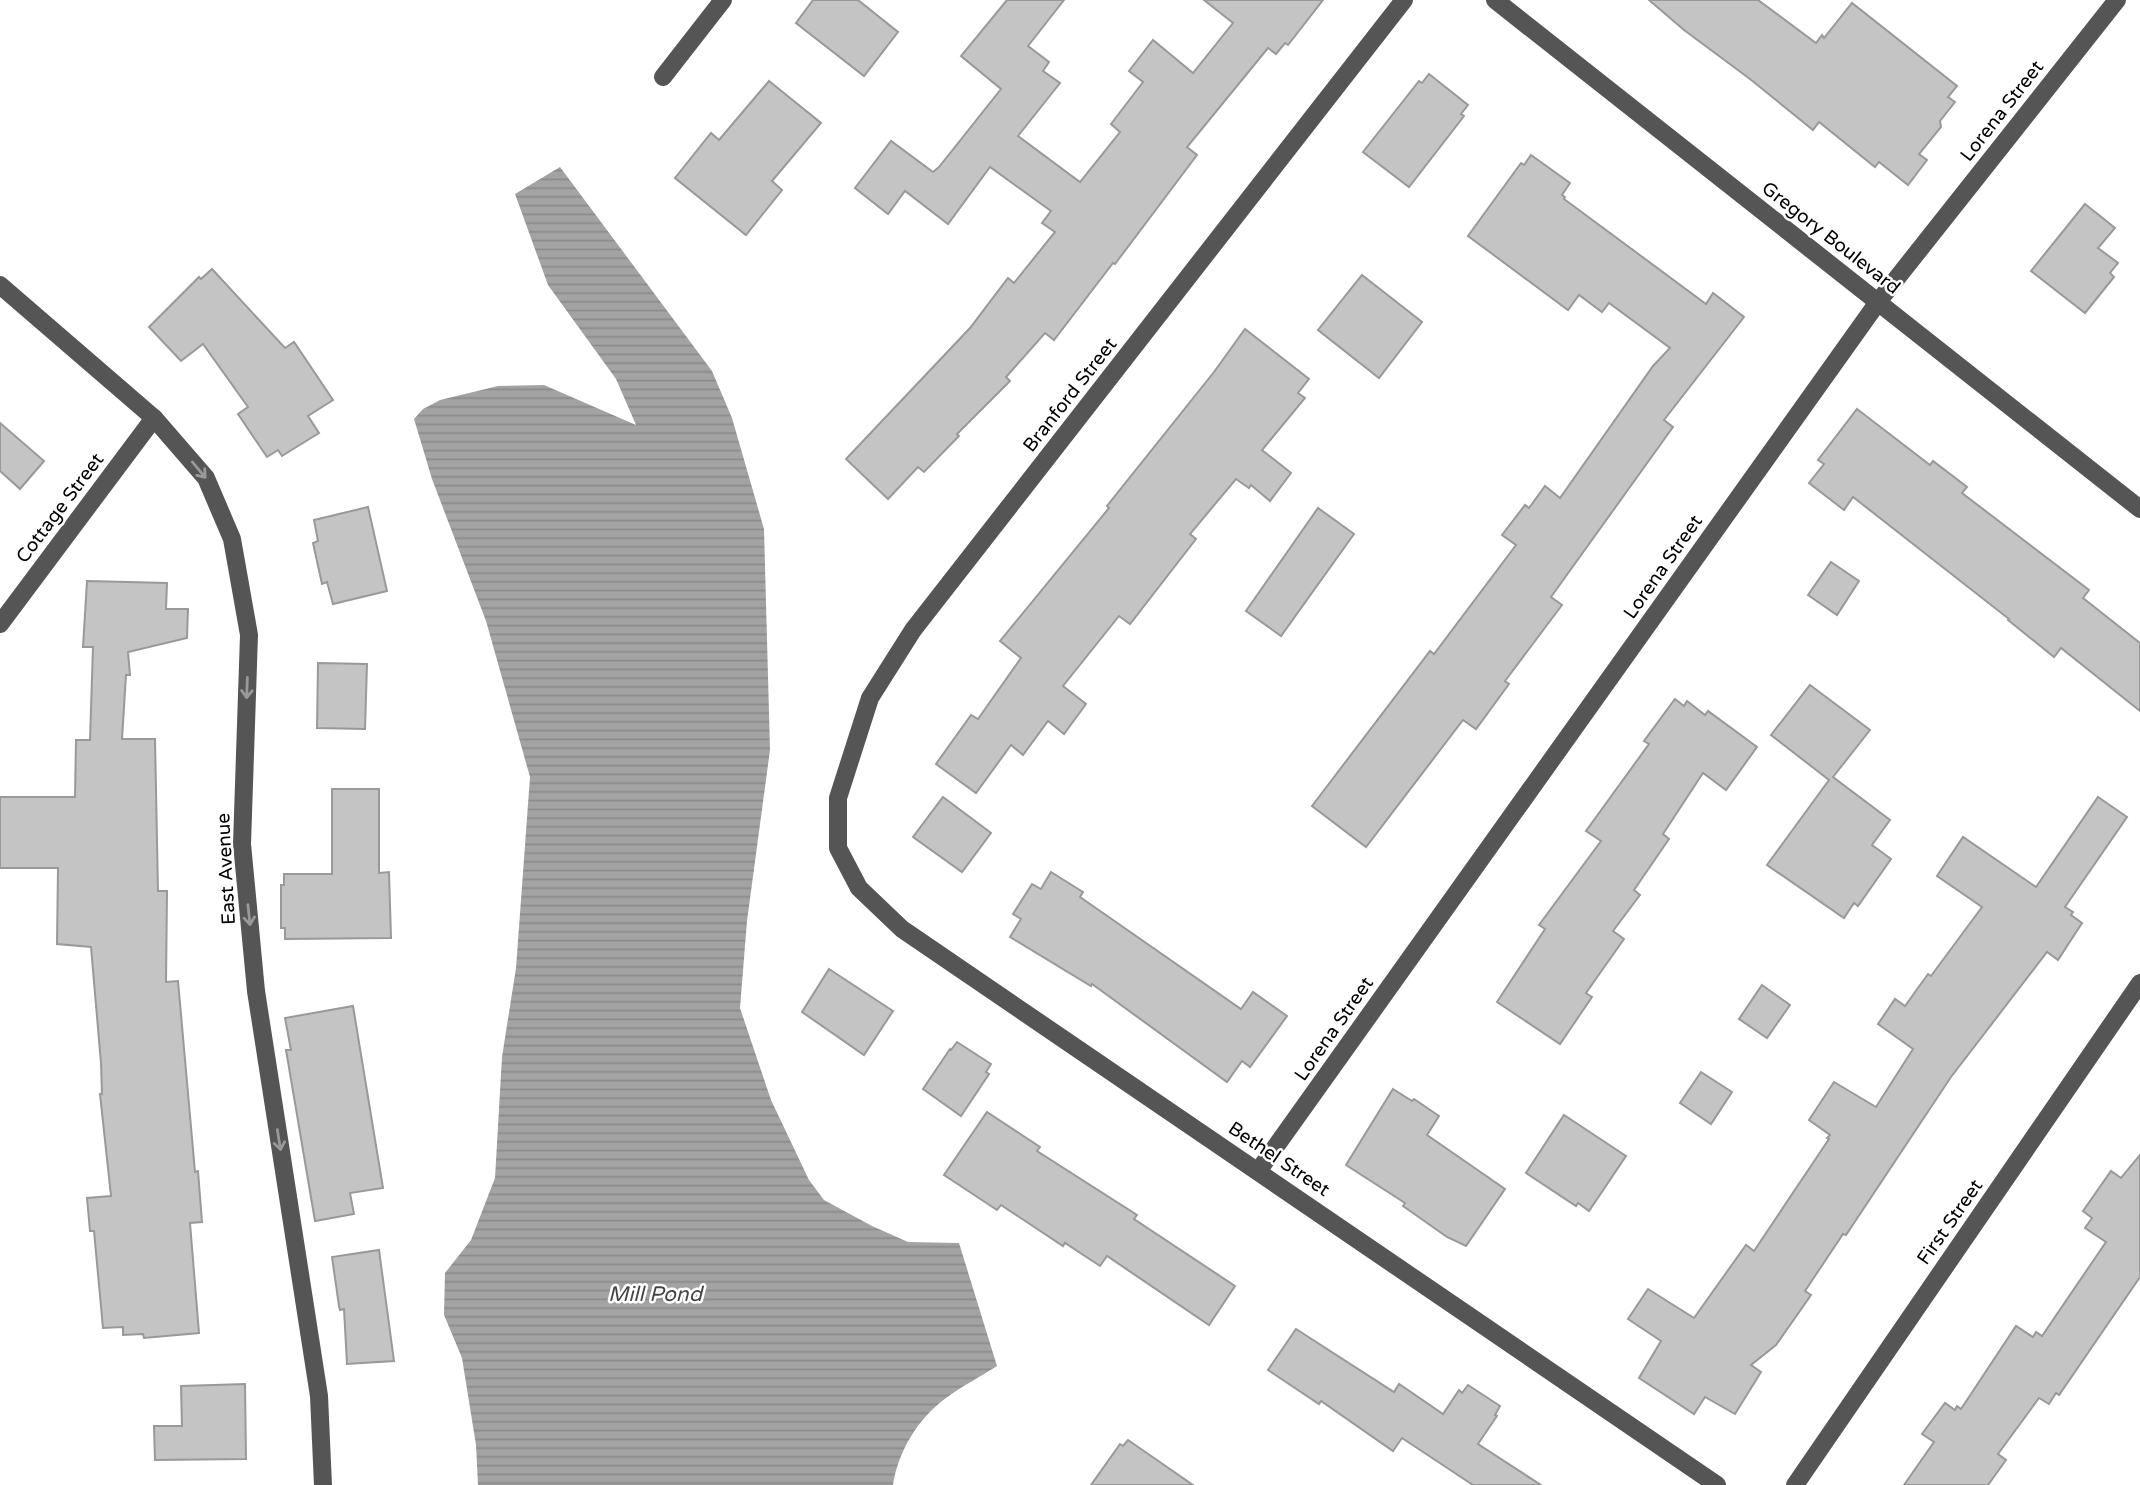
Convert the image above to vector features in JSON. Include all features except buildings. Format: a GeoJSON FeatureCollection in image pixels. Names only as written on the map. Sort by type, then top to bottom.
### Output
{"type":"FeatureCollection","features":[{"type":"Feature","properties":{"kind":"street"},"geometry":{"type":"LineString","coordinates":[[663,77],[723,0]]}},
{"type":"Feature","properties":{"kind":"street","name":"Branford Street"},"geometry":{"type":"LineString","coordinates":[[838,848],[838,798],[870,698],[913,631],[1404,0]]}},
{"type":"Feature","properties":{"kind":"street","name":"Gregory Boulevard"},"geometry":{"type":"LineString","coordinates":[[1495,0],[2140,509]]}},
{"type":"Feature","properties":{"kind":"street","name":"Lorena Street"},"geometry":{"type":"LineString","coordinates":[[1259,1170],[1878,302],[2117,0]]}},
{"type":"Feature","properties":{"kind":"street","name":"East Avenue"},"geometry":{"type":"LineString","coordinates":[[4,286],[155,418],[206,478],[232,538],[249,635],[242,844],[256,991],[319,1396],[323,1485]]}},
{"type":"Feature","properties":{"kind":"street","name":"Cottage Street"},"geometry":{"type":"LineString","coordinates":[[0,624],[155,418]]}},
{"type":"Feature","properties":{"kind":"street","name":"Bethel Street"},"geometry":{"type":"LineString","coordinates":[[838,848],[859,888],[902,929],[1259,1170],[1717,1485]]}},
{"type":"Feature","properties":{"kind":"street","name":"First Street"},"geometry":{"type":"LineString","coordinates":[[1795,1485],[2140,983]]}},
{"type":"Feature","properties":{"kind":"water","name":"Mill Pond"},"geometry":{"type":"Polygon","coordinates":[[[560,167],[712,371],[732,418],[764,529],[770,750],[747,921],[740,1008],[771,1100],[809,1180],[824,1200],[908,1242],[959,1243],[997,1366],[952,1394],[927,1415],[899,1460],[893,1485],[478,1485],[476,1445],[462,1358],[444,1315],[445,1273],[471,1240],[495,1178],[502,1057],[516,968],[530,777],[486,621],[432,479],[414,419],[423,409],[440,400],[498,386],[544,385],[636,425],[616,379],[548,285],[515,194],[560,167]]]}}]}
